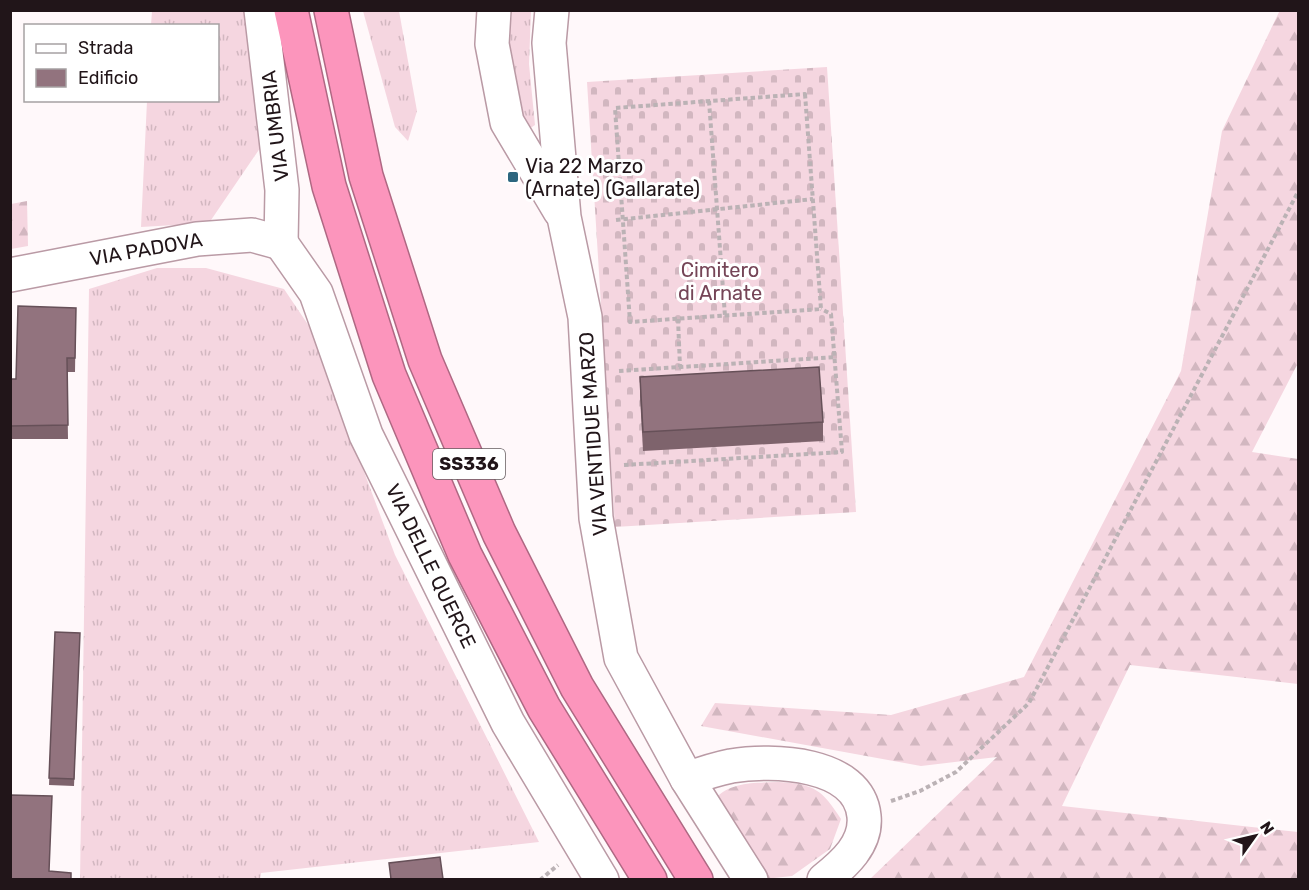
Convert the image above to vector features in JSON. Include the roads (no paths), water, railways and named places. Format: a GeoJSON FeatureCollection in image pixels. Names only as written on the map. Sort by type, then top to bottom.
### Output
{"type":"FeatureCollection","features":[{"type":"Feature","properties":{"kind":"highway","name":"SS336"},"geometry":{"type":"LineString","coordinates":[[291,10],[329,186],[389,375],[465,555],[544,708],[650,879]]}},
{"type":"Feature","properties":{"kind":"highway","name":"SS336"},"geometry":{"type":"LineString","coordinates":[[331,10],[366,176],[425,360],[499,533],[577,687],[696,879]]}},
{"type":"Feature","properties":{"kind":"street","name":"VIA UMBRIA"},"geometry":{"type":"LineString","coordinates":[[261,10],[282,190],[281,243]]}},
{"type":"Feature","properties":{"kind":"street","name":"VIA VENTIDUE MARZO"},"geometry":{"type":"LineString","coordinates":[[494,10],[492,44],[507,122],[564,217]]}},
{"type":"Feature","properties":{"kind":"street","name":"VIA VENTIDUE MARZO"},"geometry":{"type":"LineString","coordinates":[[552,10],[549,43],[564,217],[585,317],[596,518],[621,658],[687,779],[751,879]]}},
{"type":"Feature","properties":{"kind":"street","name":"VIA PADOVA"},"geometry":{"type":"LineString","coordinates":[[10,274],[197,239],[252,235],[281,243]]}},
{"type":"Feature","properties":{"kind":"street","name":"VIA DELLE QUERCE"},"geometry":{"type":"LineString","coordinates":[[281,243],[316,293],[366,435],[508,723],[602,879]]}},
{"type":"Feature","properties":{"kind":"street"},"geometry":{"type":"LineString","coordinates":[[687,779],[709,771],[749,764],[814,770],[835,776],[848,783],[863,809],[865,826],[861,839],[852,854],[824,879]]}},
{"type":"Feature","properties":{"kind":"place","name":"Via 22 Marzo (Arnate) (Gallarate)"},"geometry":{"type":"Point","coordinates":[513,177]}},
{"type":"Feature","properties":{"kind":"park label","name":"Cimitero di Arnate"},"geometry":{"type":"Point","coordinates":[720,282]}}]}
